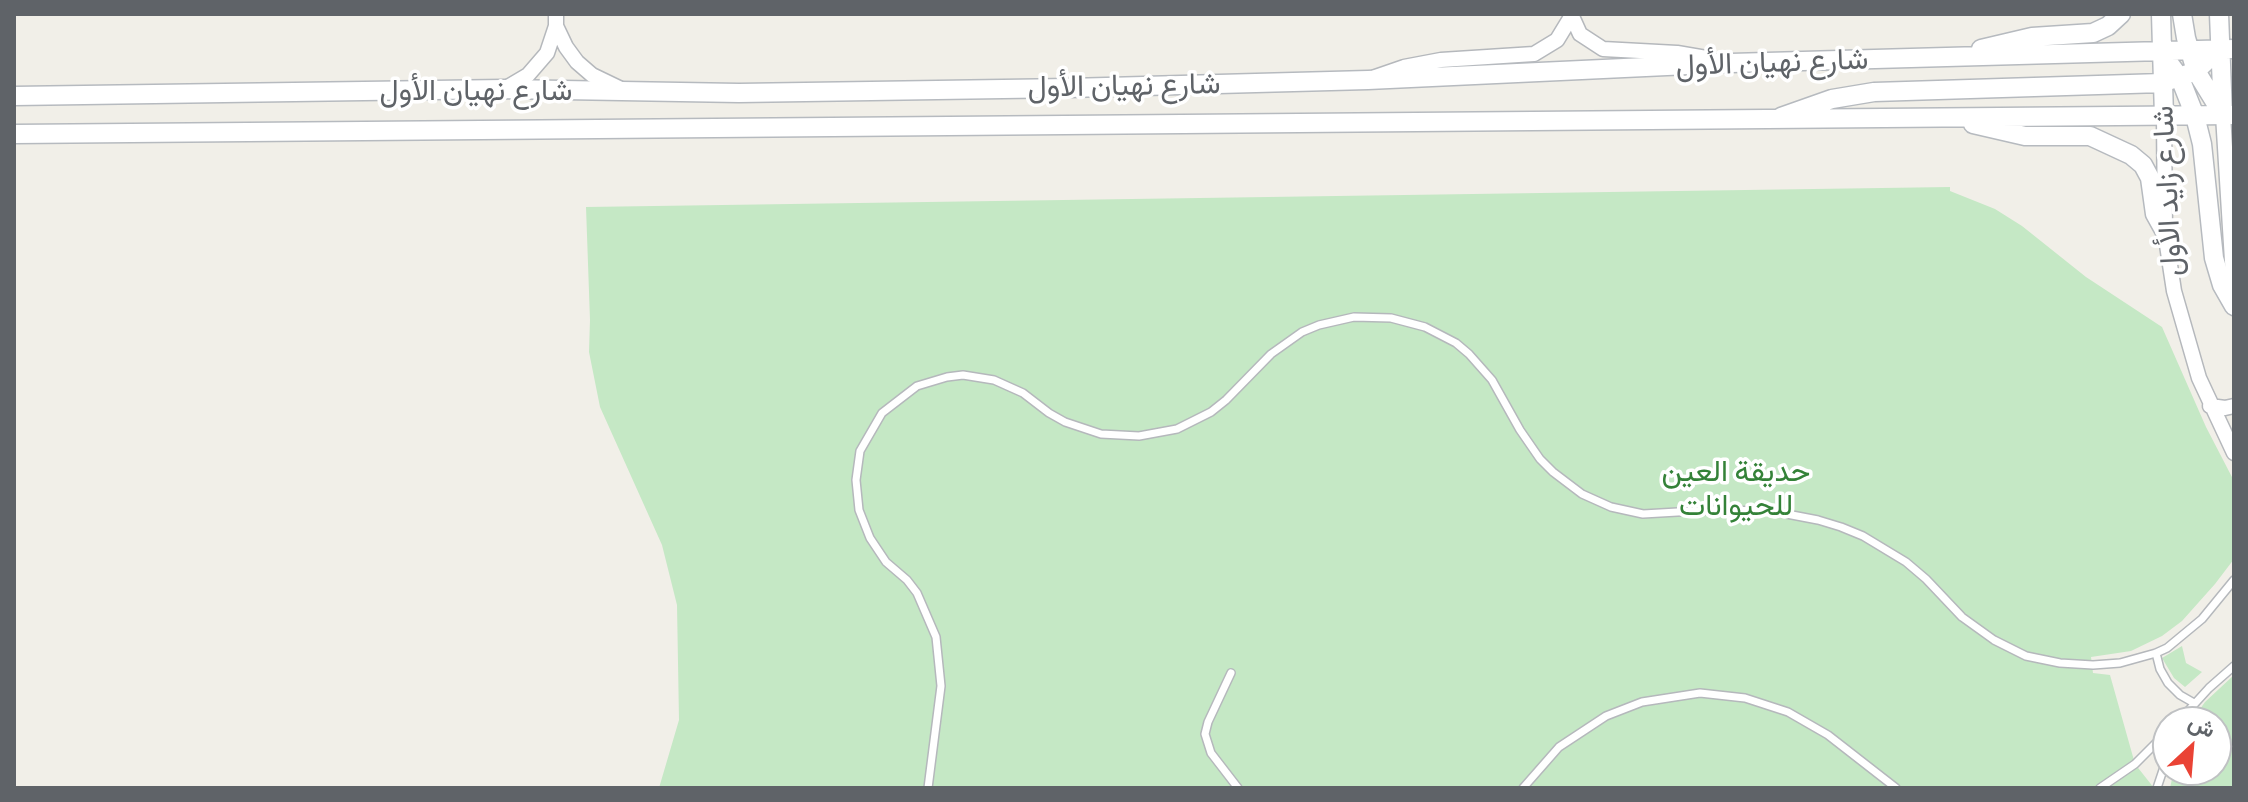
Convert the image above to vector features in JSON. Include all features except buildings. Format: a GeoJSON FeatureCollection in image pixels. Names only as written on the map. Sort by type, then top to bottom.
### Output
{"type":"FeatureCollection","features":[{"type":"Feature","properties":{"kind":"main road"},"geometry":{"type":"LineString","coordinates":[[1963,57],[2018,39],[2093,33],[2108,26],[2121,14]]}},
{"type":"Feature","properties":{"kind":"main road"},"geometry":{"type":"LineString","coordinates":[[2161,14],[2161,52],[2179,77],[2209,93],[2229,115]]}},
{"type":"Feature","properties":{"kind":"main road"},"geometry":{"type":"LineString","coordinates":[[2179,77],[2189,50],[2182,14]]}},
{"type":"Feature","properties":{"kind":"main road"},"geometry":{"type":"LineString","coordinates":[[2219,14],[2226,49],[2209,93],[2202,144],[2214,258],[2222,285],[2234,306]]}},
{"type":"Feature","properties":{"kind":"main road"},"geometry":{"type":"LineString","coordinates":[[1773,121],[1812,105],[1874,92],[2179,77],[2226,49]]}},
{"type":"Feature","properties":{"kind":"main road","name":"شارع نهيان الأول"},"geometry":{"type":"LineString","coordinates":[[14,96],[504,89],[739,93],[1069,88],[1368,80],[1731,63],[2226,49]]}},
{"type":"Feature","properties":{"kind":"main road","name":"شارع زايد الأول"},"geometry":{"type":"LineString","coordinates":[[2164,117],[2179,77]]}},
{"type":"Feature","properties":{"kind":"main road"},"geometry":{"type":"LineString","coordinates":[[2209,93],[2229,115]]}},
{"type":"Feature","properties":{"kind":"main road"},"geometry":{"type":"LineString","coordinates":[[2164,117],[2209,93]]}},
{"type":"Feature","properties":{"kind":"main road","name":"شارع نهيان الأول"},"geometry":{"type":"LineString","coordinates":[[14,134],[2164,117]]}},
{"type":"Feature","properties":{"kind":"main road"},"geometry":{"type":"LineString","coordinates":[[1959,119],[2008,134],[2090,136],[2131,155],[2143,165],[2150,178],[2155,214],[2165,232]]}},
{"type":"Feature","properties":{"kind":"street"},"geometry":{"type":"LineString","coordinates":[[1368,80],[1423,63],[1534,54],[1557,40],[1571,16],[1586,40],[1603,49],[1677,53],[1731,63]]}},
{"type":"Feature","properties":{"kind":"street"},"geometry":{"type":"LineString","coordinates":[[504,89],[528,75],[538,65],[547,53],[556,20]]}},
{"type":"Feature","properties":{"kind":"street"},"geometry":{"type":"LineString","coordinates":[[556,20],[566,47],[592,75],[632,92]]}},
{"type":"Feature","properties":{"kind":"street","name":"شارع زايد الأول"},"geometry":{"type":"LineString","coordinates":[[2229,115],[2234,289]]}},
{"type":"Feature","properties":{"kind":"street","name":"شارع زايد الأول"},"geometry":{"type":"LineString","coordinates":[[2164,117],[2165,232],[2180,321],[2210,406],[2234,453]]}},
{"type":"Feature","properties":{"kind":"street"},"geometry":{"type":"LineString","coordinates":[[2210,406],[2234,406]]}},
{"type":"Feature","properties":{"kind":"lane"},"geometry":{"type":"LineString","coordinates":[[928,788],[941,686],[936,637],[917,593],[886,562],[870,538],[856,495],[857,465],[860,451],[882,413],[904,393],[932,380],[963,375],[979,376],[1009,385],[1049,413],[1082,429],[1120,436],[1158,434],[1177,429],[1211,412],[1271,354],[1302,332],[1354,317],[1409,321],[1456,343],[1481,366],[1524,438],[1566,484],[1604,504],[1627,511],[1660,515],[1741,509],[1771,511],[1818,520],[1863,536],[1926,579],[1962,617],[1978,629],[2026,656],[2060,663],[2093,665],[2120,663],[2156,653],[2190,630],[2234,580]]}},
{"type":"Feature","properties":{"kind":"lane"},"geometry":{"type":"LineString","coordinates":[[2156,653],[2168,683],[2194,703]]}},
{"type":"Feature","properties":{"kind":"lane"},"geometry":{"type":"LineString","coordinates":[[2192,706],[2234,666]]}},
{"type":"Feature","properties":{"kind":"lane"},"geometry":{"type":"LineString","coordinates":[[1231,673],[1208,722],[1205,741],[1238,788]]}},
{"type":"Feature","properties":{"kind":"lane"},"geometry":{"type":"LineString","coordinates":[[1523,788],[1559,747],[1606,716],[1642,702],[1700,693],[1745,698],[1788,712],[1828,735],[1896,788]]}},
{"type":"Feature","properties":{"kind":"lane"},"geometry":{"type":"LineString","coordinates":[[2100,788],[2135,764],[2152,747]]}},
{"type":"Feature","properties":{"kind":"green space","name":"حديقة العين للحيوانات"},"geometry":{"type":"Polygon","coordinates":[[[1950,187],[1950,191],[1995,209],[2022,226],[2086,277],[2162,327],[2206,427],[2234,481],[2234,559],[2182,621],[2162,636],[2131,651],[2091,657],[2093,673],[2110,675],[2135,764],[2154,788],[659,788],[679,720],[677,605],[662,545],[600,407],[589,352],[586,207],[1950,187]]]}},
{"type":"Feature","properties":{"kind":"green space"},"geometry":{"type":"Polygon","coordinates":[[[2182,646],[2186,663],[2202,672],[2185,687],[2174,678],[2162,658],[2182,646]]]}},
{"type":"Feature","properties":{"kind":"green space"},"geometry":{"type":"Polygon","coordinates":[[[2234,675],[2234,788],[2170,788],[2232,786],[2232,706],[2202,706],[2234,675]]]}}]}
